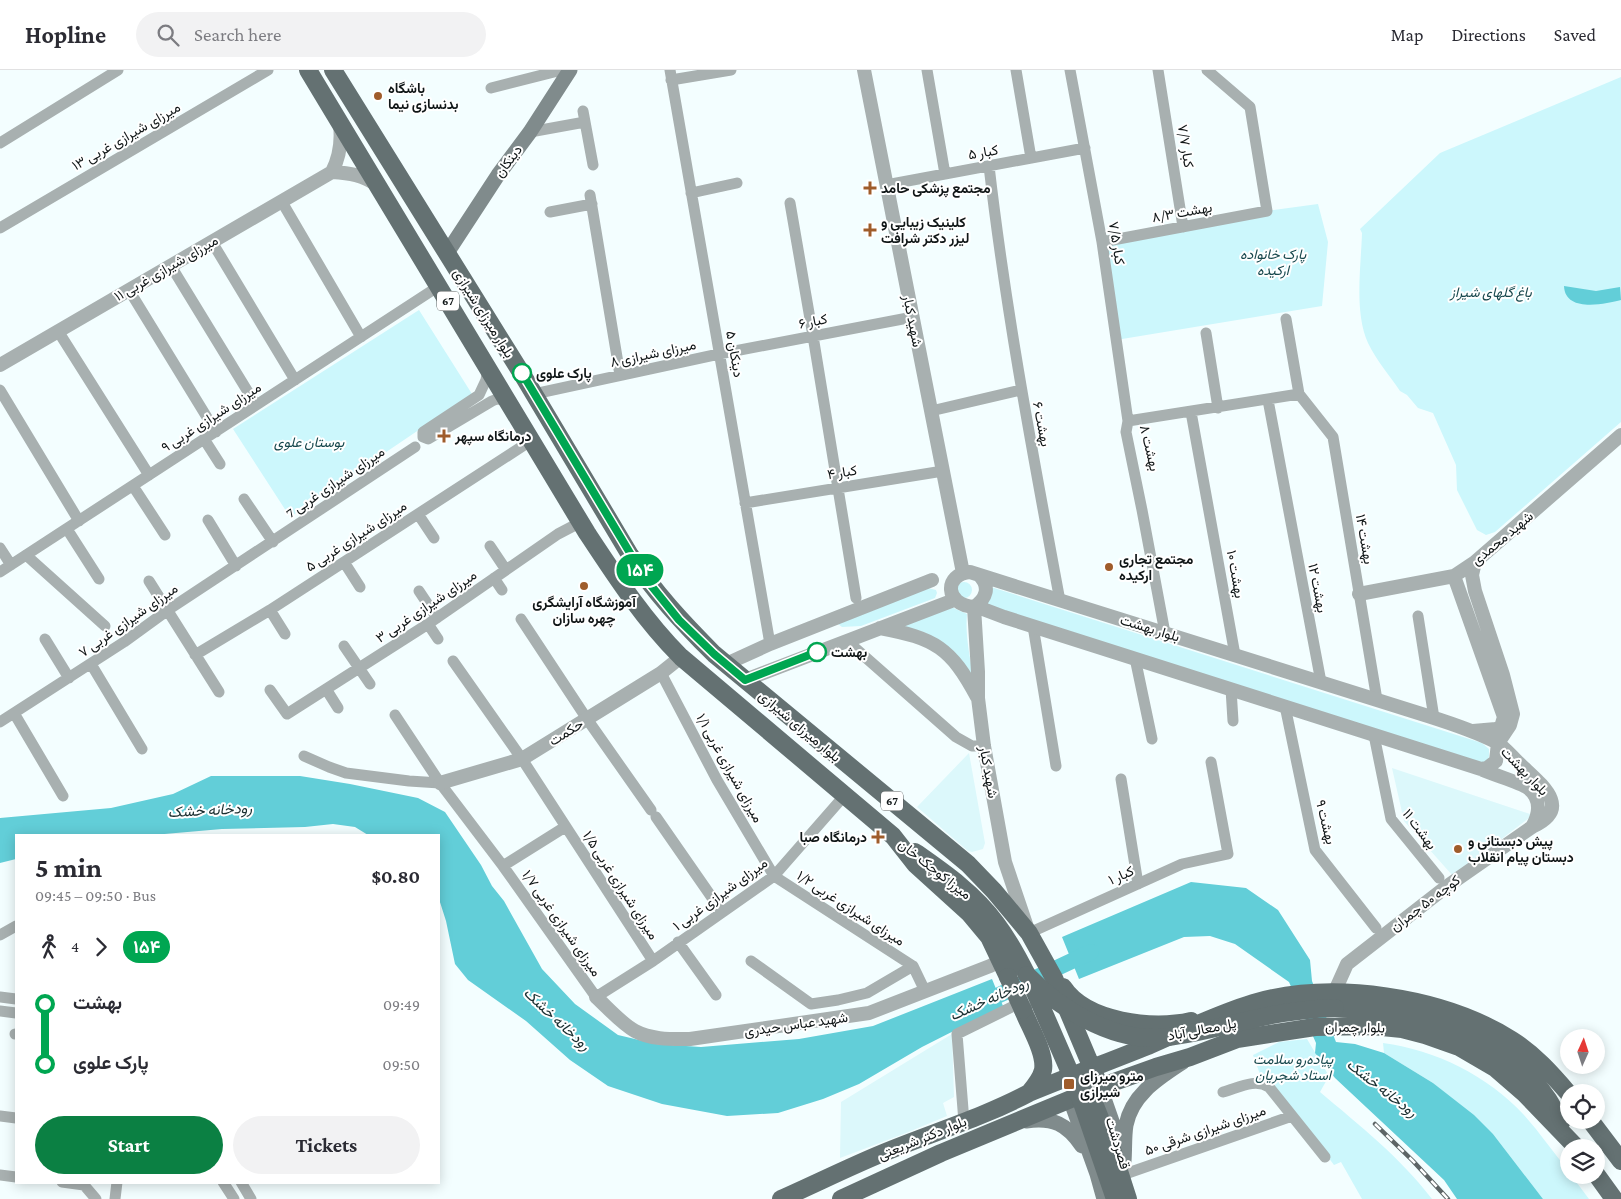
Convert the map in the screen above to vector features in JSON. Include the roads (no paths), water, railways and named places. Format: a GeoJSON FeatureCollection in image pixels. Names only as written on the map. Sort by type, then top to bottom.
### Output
{"type":"FeatureCollection","features":[{"type":"Feature","properties":{"kind":"main road","name":"بلوار میرزای شیرازی"},"geometry":{"type":"LineString","coordinates":[[308,70],[488,369],[500,400],[532,440],[625,591],[662,638],[681,657],[844,796],[896,829]]}},
{"type":"Feature","properties":{"kind":"main road","name":"بلوار میرزای شیرازی"},"geometry":{"type":"LineString","coordinates":[[333,70],[534,394],[645,578],[679,620],[726,664],[968,864],[1029,933],[1042,954],[1049,982]]}},
{"type":"Feature","properties":{"kind":"main road","name":"دینکان"},"geometry":{"type":"LineString","coordinates":[[447,253],[570,70]]}},
{"type":"Feature","properties":{"kind":"main road"},"geometry":{"type":"LineString","coordinates":[[812,736],[896,829],[979,889],[996,906],[1021,937],[1079,1033],[1100,1087]]}},
{"type":"Feature","properties":{"kind":"main road","name":"میرزا کوچک خان"},"geometry":{"type":"LineString","coordinates":[[896,829],[966,890],[995,921],[1008,957],[1049,982]]}},
{"type":"Feature","properties":{"kind":"main road"},"geometry":{"type":"LineString","coordinates":[[1008,957],[1008,977],[1040,1049],[1043,1061],[1043,1071],[1036,1085],[1028,1093]]}},
{"type":"Feature","properties":{"kind":"main road"},"geometry":{"type":"LineString","coordinates":[[1049,982],[1083,1006],[1114,1019],[1149,1025],[1185,1023],[1253,1003],[1290,995],[1330,998],[1392,997],[1432,1005],[1476,1020],[1513,1040],[1547,1068],[1561,1084]]}},
{"type":"Feature","properties":{"kind":"main road"},"geometry":{"type":"LineString","coordinates":[[1049,982],[1078,1091],[1115,1199]]}},
{"type":"Feature","properties":{"kind":"main road"},"geometry":{"type":"LineString","coordinates":[[1049,982],[1110,1143],[1128,1199]]}},
{"type":"Feature","properties":{"kind":"main road","name":"پل معالی آباد"},"geometry":{"type":"LineString","coordinates":[[1049,982],[1040,988],[1075,1013],[1107,1028],[1136,1036],[1170,1037],[1198,1032],[1285,1012],[1330,998]]}},
{"type":"Feature","properties":{"kind":"main road"},"geometry":{"type":"LineString","coordinates":[[1330,998],[1430,1020],[1484,1043],[1509,1059],[1532,1080],[1548,1099],[1571,1139]]}},
{"type":"Feature","properties":{"kind":"main road"},"geometry":{"type":"LineString","coordinates":[[1070,1099],[1063,1079],[1220,1014]]}},
{"type":"Feature","properties":{"kind":"main road","name":"بلوار چمران"},"geometry":{"type":"LineString","coordinates":[[1100,1087],[1238,1039],[1303,1028],[1332,1026],[1372,1026],[1402,1029],[1459,1047],[1495,1068],[1525,1094],[1569,1139]]}},
{"type":"Feature","properties":{"kind":"main road"},"geometry":{"type":"LineString","coordinates":[[1040,1049],[1044,1051],[1057,1051],[1069,1045],[1079,1033]]}},
{"type":"Feature","properties":{"kind":"main road"},"geometry":{"type":"LineString","coordinates":[[1146,1046],[1144,1055],[1156,1067]]}},
{"type":"Feature","properties":{"kind":"main road"},"geometry":{"type":"LineString","coordinates":[[1126,1167],[1126,1126],[1130,1112],[1148,1086],[1190,1057]]}},
{"type":"Feature","properties":{"kind":"main road","name":"بلوار دکتر شریعتی"},"geometry":{"type":"LineString","coordinates":[[781,1199],[882,1154],[964,1122],[1063,1079]]}},
{"type":"Feature","properties":{"kind":"main road","name":"بلوار دکتر شریعتی"},"geometry":{"type":"LineString","coordinates":[[841,1199],[941,1153],[1100,1087]]}},
{"type":"Feature","properties":{"kind":"main road","name":"قصردشت"},"geometry":{"type":"LineString","coordinates":[[1100,1087],[1118,1136],[1136,1199]]}},
{"type":"Feature","properties":{"kind":"main road","name":"قصردشت"},"geometry":{"type":"LineString","coordinates":[[1070,1099],[1104,1199]]}},
{"type":"Feature","properties":{"kind":"main road"},"geometry":{"type":"LineString","coordinates":[[1080,1124],[1088,1113],[1100,1108],[1126,1167]]}},
{"type":"Feature","properties":{"kind":"main road"},"geometry":{"type":"LineString","coordinates":[[1019,1122],[1039,1119],[1059,1123],[1071,1131],[1091,1157]]}},
{"type":"Feature","properties":{"kind":"main road"},"geometry":{"type":"LineString","coordinates":[[1597,1129],[1621,1161]]}},
{"type":"Feature","properties":{"kind":"main road"},"geometry":{"type":"LineString","coordinates":[[882,1154],[878,1169],[890,1176]]}},
{"type":"Feature","properties":{"kind":"main road"},"geometry":{"type":"LineString","coordinates":[[860,1164],[872,1172],[868,1186]]}},
{"type":"Feature","properties":{"kind":"main road"},"geometry":{"type":"LineString","coordinates":[[1603,1184],[1614,1199]]}},
{"type":"Feature","properties":{"kind":"street"},"geometry":{"type":"LineString","coordinates":[[0,143],[118,70]]}},
{"type":"Feature","properties":{"kind":"street","name":"۱۳ میرزای شیرازی غربی"},"geometry":{"type":"LineString","coordinates":[[0,228],[268,70]]}},
{"type":"Feature","properties":{"kind":"street"},"geometry":{"type":"LineString","coordinates":[[491,88],[562,70]]}},
{"type":"Feature","properties":{"kind":"street"},"geometry":{"type":"LineString","coordinates":[[671,75],[731,70]]}},
{"type":"Feature","properties":{"kind":"street","name":"شهید کبار"},"geometry":{"type":"LineString","coordinates":[[864,70],[963,573]]}},
{"type":"Feature","properties":{"kind":"street"},"geometry":{"type":"LineString","coordinates":[[927,70],[945,174]]}},
{"type":"Feature","properties":{"kind":"street"},"geometry":{"type":"LineString","coordinates":[[1016,70],[1031,158]]}},
{"type":"Feature","properties":{"kind":"street","name":"۷/۵ کبار"},"geometry":{"type":"LineString","coordinates":[[1070,70],[1102,242],[1128,421]]}},
{"type":"Feature","properties":{"kind":"street","name":"۷/۷ کبار"},"geometry":{"type":"LineString","coordinates":[[1158,70],[1183,227]]}},
{"type":"Feature","properties":{"kind":"street","name":"بهشت ۸/۳"},"geometry":{"type":"LineString","coordinates":[[1102,242],[1267,211],[1250,107],[1207,70]]}},
{"type":"Feature","properties":{"kind":"street","name":"۵ دینکان"},"geometry":{"type":"LineString","coordinates":[[671,75],[770,644]]}},
{"type":"Feature","properties":{"kind":"street"},"geometry":{"type":"LineString","coordinates":[[530,132],[584,117],[593,165]]}},
{"type":"Feature","properties":{"kind":"street"},"geometry":{"type":"LineString","coordinates":[[340,124],[340,152],[332,172],[354,174],[377,185]]}},
{"type":"Feature","properties":{"kind":"street","name":"۵ کبار"},"geometry":{"type":"LineString","coordinates":[[886,185],[1086,148]]}},
{"type":"Feature","properties":{"kind":"street","name":"۶ بهشت"},"geometry":{"type":"LineString","coordinates":[[989,166],[999,253],[1021,390],[1060,600]]}},
{"type":"Feature","properties":{"kind":"street","name":"میرزای شیرازی غربی ۱۱"},"geometry":{"type":"LineString","coordinates":[[0,365],[332,172]]}},
{"type":"Feature","properties":{"kind":"street"},"geometry":{"type":"LineString","coordinates":[[691,193],[737,183]]}},
{"type":"Feature","properties":{"kind":"street"},"geometry":{"type":"LineString","coordinates":[[550,212],[591,199],[620,375]]}},
{"type":"Feature","properties":{"kind":"street"},"geometry":{"type":"LineString","coordinates":[[282,202],[361,337]]}},
{"type":"Feature","properties":{"kind":"street"},"geometry":{"type":"LineString","coordinates":[[790,203],[856,598]]}},
{"type":"Feature","properties":{"kind":"street"},"geometry":{"type":"LineString","coordinates":[[212,242],[295,380]]}},
{"type":"Feature","properties":{"kind":"street"},"geometry":{"type":"LineString","coordinates":[[171,266],[256,405]]}},
{"type":"Feature","properties":{"kind":"street","name":"میرزای شیرازی غربی ۹"},"geometry":{"type":"LineString","coordinates":[[0,572],[439,286]]}},
{"type":"Feature","properties":{"kind":"street"},"geometry":{"type":"LineString","coordinates":[[129,290],[216,432]]}},
{"type":"Feature","properties":{"kind":"street","name":"۶ کبار"},"geometry":{"type":"LineString","coordinates":[[719,354],[913,317]]}},
{"type":"Feature","properties":{"kind":"street"},"geometry":{"type":"LineString","coordinates":[[1128,421],[1299,394],[1286,319]]}},
{"type":"Feature","properties":{"kind":"street"},"geometry":{"type":"LineString","coordinates":[[58,331],[150,475]]}},
{"type":"Feature","properties":{"kind":"street"},"geometry":{"type":"LineString","coordinates":[[1206,333],[1218,408]]}},
{"type":"Feature","properties":{"kind":"street","name":"۸ میرزای شیرازی"},"geometry":{"type":"LineString","coordinates":[[534,394],[719,354]]}},
{"type":"Feature","properties":{"kind":"street"},"geometry":{"type":"LineString","coordinates":[[488,369],[486,380],[479,395],[424,432],[423,437],[428,439],[500,400]]}},
{"type":"Feature","properties":{"kind":"street"},"geometry":{"type":"LineString","coordinates":[[0,390],[79,521]]}},
{"type":"Feature","properties":{"kind":"street"},"geometry":{"type":"LineString","coordinates":[[931,411],[1021,390]]}},
{"type":"Feature","properties":{"kind":"street","name":"۱۴ بهشت"},"geometry":{"type":"LineString","coordinates":[[1299,394],[1333,437],[1377,700]]}},
{"type":"Feature","properties":{"kind":"street","name":"۱۲ بهشت"},"geometry":{"type":"LineString","coordinates":[[1268,400],[1320,682]]}},
{"type":"Feature","properties":{"kind":"street","name":"۱۰ بهشت"},"geometry":{"type":"LineString","coordinates":[[1191,412],[1235,655]]}},
{"type":"Feature","properties":{"kind":"street","name":"۸ بهشت"},"geometry":{"type":"LineString","coordinates":[[1128,421],[1132,429],[1168,634]]}},
{"type":"Feature","properties":{"kind":"street","name":"شهید محمدی"},"geometry":{"type":"LineString","coordinates":[[1359,594],[1454,576],[1475,562],[1621,436]]}},
{"type":"Feature","properties":{"kind":"street"},"geometry":{"type":"LineString","coordinates":[[204,439],[220,464]]}},
{"type":"Feature","properties":{"kind":"street","name":"۵ میرزای شیرازی غربی"},"geometry":{"type":"LineString","coordinates":[[195,655],[270,610],[532,440]]}},
{"type":"Feature","properties":{"kind":"street","name":"میرزای شیرازی غربی 7"},"geometry":{"type":"LineString","coordinates":[[273,542],[414,447]]}},
{"type":"Feature","properties":{"kind":"street","name":"۴ کبار"},"geometry":{"type":"LineString","coordinates":[[745,503],[943,471]]}},
{"type":"Feature","properties":{"kind":"street"},"geometry":{"type":"LineString","coordinates":[[133,486],[165,535]]}},
{"type":"Feature","properties":{"kind":"street"},"geometry":{"type":"LineString","coordinates":[[244,499],[273,542]]}},
{"type":"Feature","properties":{"kind":"street"},"geometry":{"type":"LineString","coordinates":[[418,514],[434,538]]}},
{"type":"Feature","properties":{"kind":"street"},"geometry":{"type":"LineString","coordinates":[[208,520],[236,566]]}},
{"type":"Feature","properties":{"kind":"street","name":"۳ میرزای شیرازی غربی"},"geometry":{"type":"LineString","coordinates":[[270,690],[287,714],[433,621],[558,534],[581,522]]}},
{"type":"Feature","properties":{"kind":"street"},"geometry":{"type":"LineString","coordinates":[[67,529],[99,579]]}},
{"type":"Feature","properties":{"kind":"street","name":"۷ میرزای شیرازی غربی"},"geometry":{"type":"LineString","coordinates":[[7,718],[273,542]]}},
{"type":"Feature","properties":{"kind":"street"},"geometry":{"type":"LineString","coordinates":[[490,546],[506,570]]}},
{"type":"Feature","properties":{"kind":"street"},"geometry":{"type":"LineString","coordinates":[[0,548],[11,565]]}},
{"type":"Feature","properties":{"kind":"street"},"geometry":{"type":"LineString","coordinates":[[26,555],[105,626]]}},
{"type":"Feature","properties":{"kind":"street"},"geometry":{"type":"LineString","coordinates":[[344,562],[360,587]]}},
{"type":"Feature","properties":{"kind":"street"},"geometry":{"type":"LineString","coordinates":[[1475,562],[1472,574],[1475,591],[1501,668],[1513,714],[1510,725],[1498,743],[1496,761],[1487,768],[1481,769]]}},
{"type":"Feature","properties":{"kind":"street"},"geometry":{"type":"LineString","coordinates":[[970,572],[979,575],[985,581],[986,593],[984,598],[974,607],[964,606],[954,600],[951,589],[956,577],[970,572]]}},
{"type":"Feature","properties":{"kind":"street","name":"بلوار بهشت"},"geometry":{"type":"LineString","coordinates":[[979,575],[1434,718],[1498,743],[1547,790],[1551,797],[1550,814],[1543,822],[1532,827]]}},
{"type":"Feature","properties":{"kind":"street"},"geometry":{"type":"LineString","coordinates":[[1454,576],[1504,717],[1501,727],[1470,731]]}},
{"type":"Feature","properties":{"kind":"street"},"geometry":{"type":"LineString","coordinates":[[494,578],[502,590]]}},
{"type":"Feature","properties":{"kind":"street"},"geometry":{"type":"LineString","coordinates":[[726,664],[770,644],[932,580]]}},
{"type":"Feature","properties":{"kind":"street"},"geometry":{"type":"LineString","coordinates":[[149,581],[219,692]]}},
{"type":"Feature","properties":{"kind":"street"},"geometry":{"type":"LineString","coordinates":[[419,591],[433,621],[438,639]]}},
{"type":"Feature","properties":{"kind":"street"},"geometry":{"type":"LineString","coordinates":[[745,680],[954,600]]}},
{"type":"Feature","properties":{"kind":"street","name":"شهید کبار"},"geometry":{"type":"LineString","coordinates":[[974,607],[978,698],[984,746],[1005,862],[1029,933]]}},
{"type":"Feature","properties":{"kind":"street","name":"بلوار بهشت"},"geometry":{"type":"LineString","coordinates":[[974,607],[1481,769],[1528,788],[1538,805],[1539,813],[1532,827]]}},
{"type":"Feature","properties":{"kind":"street"},"geometry":{"type":"LineString","coordinates":[[270,610],[285,634]]}},
{"type":"Feature","properties":{"kind":"street"},"geometry":{"type":"LineString","coordinates":[[1418,616],[1434,718]]}},
{"type":"Feature","properties":{"kind":"street"},"geometry":{"type":"LineString","coordinates":[[975,639],[982,625],[1004,617]]}},
{"type":"Feature","properties":{"kind":"street"},"geometry":{"type":"LineString","coordinates":[[521,618],[587,719],[722,912]]}},
{"type":"Feature","properties":{"kind":"street"},"geometry":{"type":"LineString","coordinates":[[1033,626],[1056,766]]}},
{"type":"Feature","properties":{"kind":"street"},"geometry":{"type":"LineString","coordinates":[[880,628],[924,638],[936,645],[964,672],[978,698]]}},
{"type":"Feature","properties":{"kind":"street"},"geometry":{"type":"LineString","coordinates":[[45,639],[69,678]]}},
{"type":"Feature","properties":{"kind":"street"},"geometry":{"type":"LineString","coordinates":[[847,641],[956,737],[972,746],[984,746]]}},
{"type":"Feature","properties":{"kind":"street"},"geometry":{"type":"LineString","coordinates":[[344,646],[370,684]]}},
{"type":"Feature","properties":{"kind":"street","name":"حکمت"},"geometry":{"type":"LineString","coordinates":[[440,783],[522,759],[661,673],[681,657]]}},
{"type":"Feature","properties":{"kind":"street"},"geometry":{"type":"LineString","coordinates":[[1136,658],[1152,739]]}},
{"type":"Feature","properties":{"kind":"street","name":"۱/۵ میرزای شیرازی غربی"},"geometry":{"type":"LineString","coordinates":[[453,661],[522,759],[653,960]]}},
{"type":"Feature","properties":{"kind":"street"},"geometry":{"type":"LineString","coordinates":[[91,664],[142,749]]}},
{"type":"Feature","properties":{"kind":"street","name":"۱/۱ میرزای شیرازی غربی"},"geometry":{"type":"LineString","coordinates":[[661,673],[717,780],[774,876]]}},
{"type":"Feature","properties":{"kind":"street"},"geometry":{"type":"LineString","coordinates":[[326,689],[338,708]]}},
{"type":"Feature","properties":{"kind":"street"},"geometry":{"type":"LineString","coordinates":[[1231,689],[1233,721]]}},
{"type":"Feature","properties":{"kind":"street","name":"۹ بهشت"},"geometry":{"type":"LineString","coordinates":[[1285,706],[1316,850],[1376,928]]}},
{"type":"Feature","properties":{"kind":"street"},"geometry":{"type":"LineString","coordinates":[[0,707],[63,796]]}},
{"type":"Feature","properties":{"kind":"street","name":"۱/۷ میرزای شیرازی غربی"},"geometry":{"type":"LineString","coordinates":[[395,715],[440,783],[504,866],[596,997]]}},
{"type":"Feature","properties":{"kind":"street","name":"۱۱ بهشت"},"geometry":{"type":"LineString","coordinates":[[1374,735],[1391,818],[1439,878]]}},
{"type":"Feature","properties":{"kind":"street"},"geometry":{"type":"LineString","coordinates":[[304,756],[329,768],[346,773],[440,783]]}},
{"type":"Feature","properties":{"kind":"street","name":"۱ کبار"},"geometry":{"type":"LineString","coordinates":[[1029,933],[1182,864],[1228,854],[1211,762]]}},
{"type":"Feature","properties":{"kind":"street"},"geometry":{"type":"LineString","coordinates":[[1120,779],[1138,884]]}},
{"type":"Feature","properties":{"kind":"street","name":"۱ میرزای شیرازی غربی"},"geometry":{"type":"LineString","coordinates":[[596,997],[774,876],[844,796]]}},
{"type":"Feature","properties":{"kind":"street"},"geometry":{"type":"LineString","coordinates":[[504,866],[565,827]]}},
{"type":"Feature","properties":{"kind":"street","name":"کوچه ۵۰ چمران"},"geometry":{"type":"LineString","coordinates":[[1330,998],[1347,964],[1446,887],[1532,827]]}},
{"type":"Feature","properties":{"kind":"street","name":"۱/۲ میرزای شیرازی غربی"},"geometry":{"type":"LineString","coordinates":[[774,876],[913,966]]}},
{"type":"Feature","properties":{"kind":"street"},"geometry":{"type":"LineString","coordinates":[[0,934],[15,926]]}},
{"type":"Feature","properties":{"kind":"street"},"geometry":{"type":"LineString","coordinates":[[678,942],[716,995]]}},
{"type":"Feature","properties":{"kind":"street","name":"شهید عباس حیدری"},"geometry":{"type":"LineString","coordinates":[[596,997],[634,1030],[646,1036],[665,1039],[690,1039],[869,1013],[990,966],[1008,957]]}},
{"type":"Feature","properties":{"kind":"street"},"geometry":{"type":"LineString","coordinates":[[751,961],[811,1004],[867,993],[913,966],[926,991]]}},
{"type":"Feature","properties":{"kind":"street"},"geometry":{"type":"LineString","coordinates":[[0,997],[15,999]]}},
{"type":"Feature","properties":{"kind":"street"},"geometry":{"type":"LineString","coordinates":[[964,1122],[958,1034],[1021,1006]]}},
{"type":"Feature","properties":{"kind":"street"},"geometry":{"type":"LineString","coordinates":[[0,1011],[15,1013]]}},
{"type":"Feature","properties":{"kind":"street"},"geometry":{"type":"LineString","coordinates":[[1223,1092],[1251,1084],[1264,1084],[1269,1087],[1326,1157]]}},
{"type":"Feature","properties":{"kind":"street"},"geometry":{"type":"LineString","coordinates":[[0,1116],[15,1118]]}},
{"type":"Feature","properties":{"kind":"street","name":"۵۰ میرزای شیرازی شرقی"},"geometry":{"type":"LineString","coordinates":[[1126,1167],[1292,1116]]}},
{"type":"Feature","properties":{"kind":"street"},"geometry":{"type":"LineString","coordinates":[[0,1175],[15,1177]]}},
{"type":"Feature","properties":{"kind":"street"},"geometry":{"type":"LineString","coordinates":[[77,1184],[84,1185],[96,1199]]}},
{"type":"Feature","properties":{"kind":"street"},"geometry":{"type":"LineString","coordinates":[[115,1199],[117,1184]]}},
{"type":"Feature","properties":{"kind":"street"},"geometry":{"type":"LineString","coordinates":[[224,1184],[234,1199]]}},
{"type":"Feature","properties":{"kind":"street"},"geometry":{"type":"LineString","coordinates":[[242,1184],[251,1199]]}},
{"type":"Feature","properties":{"kind":"water"},"geometry":{"type":"Polygon","coordinates":[[[1564,286],[1596,291],[1620,287],[1621,300],[1587,305],[1578,303],[1566,295],[1564,286]]]}},
{"type":"Feature","properties":{"kind":"water"},"geometry":{"type":"Polygon","coordinates":[[[211,776],[300,776],[418,798],[445,812],[481,865],[492,886],[504,901],[542,969],[575,1004],[618,1035],[656,1044],[701,1047],[799,1039],[873,1026],[992,979],[1003,1006],[922,1047],[859,1084],[823,1099],[778,1113],[727,1116],[662,1104],[608,1086],[570,1060],[526,1021],[468,980],[455,964],[440,902],[440,834],[366,834],[355,827],[333,824],[305,827],[222,829],[164,834],[15,834],[15,859],[0,863],[0,818],[111,808],[173,794],[211,776]]]}},
{"type":"Feature","properties":{"kind":"water"},"geometry":{"type":"Polygon","coordinates":[[[1191,882],[1246,888],[1278,910],[1310,960],[1312,981],[1336,1042],[1355,1044],[1384,1053],[1433,1083],[1474,1115],[1493,1134],[1543,1199],[1457,1199],[1444,1180],[1335,1078],[1315,1053],[1316,1043],[1289,982],[1235,944],[1210,936],[1184,937],[1079,979],[1062,937],[1191,882]]]}},
{"type":"Feature","properties":{"kind":"waterway","name":"رودخانه خشک"},"geometry":{"type":"LineString","coordinates":[[980,1004],[1091,952]]}},
{"type":"Feature","properties":{"kind":"railway"},"geometry":{"type":"LineString","coordinates":[[1375,1124],[1448,1199]]}},
{"type":"Feature","properties":{"kind":"place","name":"باشگاه بدنسازی نیما"},"geometry":{"type":"Point","coordinates":[378,96]}},
{"type":"Feature","properties":{"kind":"place","name":"مجتمع پزشکی حامد"},"geometry":{"type":"Point","coordinates":[870,188]}},
{"type":"Feature","properties":{"kind":"place","name":"کلینیک زیبایی و لیزر دکتر شرافت"},"geometry":{"type":"Point","coordinates":[870,230]}},
{"type":"Feature","properties":{"kind":"place","name":"پارک علوی"},"geometry":{"type":"Point","coordinates":[522,373]}},
{"type":"Feature","properties":{"kind":"place","name":"درمانگاه سپهر"},"geometry":{"type":"Point","coordinates":[444,436]}},
{"type":"Feature","properties":{"kind":"place","name":"مجتمع تجاری ارکیده"},"geometry":{"type":"Point","coordinates":[1109,567]}},
{"type":"Feature","properties":{"kind":"place","name":"آموزشگاه آرایشگری چهره سازان"},"geometry":{"type":"Point","coordinates":[584,586]}},
{"type":"Feature","properties":{"kind":"place","name":"بهشت"},"geometry":{"type":"Point","coordinates":[817,652]}},
{"type":"Feature","properties":{"kind":"place","name":"درمانگاه صبا"},"geometry":{"type":"Point","coordinates":[878,837]}},
{"type":"Feature","properties":{"kind":"place","name":"پیش دبستانی و دبستان پیام انقلاب"},"geometry":{"type":"Point","coordinates":[1458,849]}},
{"type":"Feature","properties":{"kind":"place","name":"مترو میرزای شیرازی"},"geometry":{"type":"Point","coordinates":[1069,1084]}},
{"type":"Feature","properties":{"kind":"park label","name":"پارک خانواده ارکیده"},"geometry":{"type":"Point","coordinates":[1273,262]}},
{"type":"Feature","properties":{"kind":"park label","name":"باغ گلهای شیراز"},"geometry":{"type":"Point","coordinates":[1491,292]}},
{"type":"Feature","properties":{"kind":"park label","name":"بوستان علوی"},"geometry":{"type":"Point","coordinates":[309,442]}},
{"type":"Feature","properties":{"kind":"park label","name":"پیاده‌رو سلامت استاد شجریان"},"geometry":{"type":"Point","coordinates":[1293,1068]}}]}
